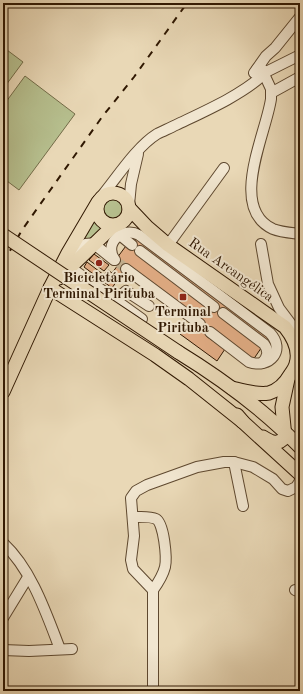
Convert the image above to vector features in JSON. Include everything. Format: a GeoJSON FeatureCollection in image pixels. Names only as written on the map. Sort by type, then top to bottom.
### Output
{"type":"FeatureCollection","features":[{"type":"Feature","properties":{"kind":"main road"},"geometry":{"type":"LineString","coordinates":[[3,392],[50,288],[68,253],[99,200],[108,193],[118,193],[126,199],[129,206],[128,213],[70,267],[50,288]]}},
{"type":"Feature","properties":{"kind":"main road"},"geometry":{"type":"LineString","coordinates":[[99,200],[97,211],[100,219],[115,226]]}},
{"type":"Feature","properties":{"kind":"main road","name":"Rua Arcangélica"},"geometry":{"type":"LineString","coordinates":[[129,206],[147,227],[168,245],[285,327],[292,335],[297,352],[298,364]]}},
{"type":"Feature","properties":{"kind":"main road","name":"Rua Arcangélica"},"geometry":{"type":"LineString","coordinates":[[115,226],[136,223],[147,227]]}},
{"type":"Feature","properties":{"kind":"main road"},"geometry":{"type":"LineString","coordinates":[[3,235],[175,354],[214,390],[243,422]]}},
{"type":"Feature","properties":{"kind":"main road"},"geometry":{"type":"LineString","coordinates":[[3,245],[175,354],[232,388],[285,431],[300,447]]}},
{"type":"Feature","properties":{"kind":"main road"},"geometry":{"type":"LineString","coordinates":[[50,288],[155,355],[189,379],[243,422],[300,474]]}},
{"type":"Feature","properties":{"kind":"main road"},"geometry":{"type":"LineString","coordinates":[[232,388],[253,393],[269,393],[280,388],[298,364]]}},
{"type":"Feature","properties":{"kind":"main road"},"geometry":{"type":"LineString","coordinates":[[253,431],[269,442],[275,443],[282,441],[285,437],[282,406],[288,379]]}},
{"type":"Feature","properties":{"kind":"street"},"geometry":{"type":"LineString","coordinates":[[261,73],[276,48],[300,17]]}},
{"type":"Feature","properties":{"kind":"street"},"geometry":{"type":"LineString","coordinates":[[99,200],[139,150],[157,134],[238,93],[242,86],[261,73],[300,55]]}},
{"type":"Feature","properties":{"kind":"street"},"geometry":{"type":"LineString","coordinates":[[261,73],[271,89],[271,93],[270,107],[253,169],[252,202],[255,212],[263,223],[274,229],[300,234]]}},
{"type":"Feature","properties":{"kind":"street"},"geometry":{"type":"LineString","coordinates":[[271,93],[300,77]]}},
{"type":"Feature","properties":{"kind":"street"},"geometry":{"type":"LineString","coordinates":[[129,206],[131,184],[139,150]]}},
{"type":"Feature","properties":{"kind":"street"},"geometry":{"type":"LineString","coordinates":[[168,245],[224,168]]}},
{"type":"Feature","properties":{"kind":"street"},"geometry":{"type":"LineString","coordinates":[[115,226],[132,245]]}},
{"type":"Feature","properties":{"kind":"street"},"geometry":{"type":"LineString","coordinates":[[115,226],[110,252],[120,264]]}},
{"type":"Feature","properties":{"kind":"street"},"geometry":{"type":"LineString","coordinates":[[115,226],[139,235],[270,333],[276,344],[275,353],[270,360],[260,364],[250,362],[210,332]]}},
{"type":"Feature","properties":{"kind":"street"},"geometry":{"type":"LineString","coordinates":[[68,253],[85,244],[94,244],[200,324]]}},
{"type":"Feature","properties":{"kind":"street"},"geometry":{"type":"LineString","coordinates":[[261,244],[268,284],[279,308],[300,336]]}},
{"type":"Feature","properties":{"kind":"street"},"geometry":{"type":"LineString","coordinates":[[140,251],[214,307]]}},
{"type":"Feature","properties":{"kind":"street"},"geometry":{"type":"LineString","coordinates":[[70,267],[142,319]]}},
{"type":"Feature","properties":{"kind":"street"},"geometry":{"type":"LineString","coordinates":[[116,300],[126,291],[149,306]]}},
{"type":"Feature","properties":{"kind":"street"},"geometry":{"type":"LineString","coordinates":[[278,322],[279,308]]}},
{"type":"Feature","properties":{"kind":"street"},"geometry":{"type":"LineString","coordinates":[[223,313],[264,344],[267,348],[267,357],[260,364]]}},
{"type":"Feature","properties":{"kind":"street"},"geometry":{"type":"LineString","coordinates":[[153,590],[133,569],[131,560],[134,536],[132,498],[136,491],[147,485],[204,465],[224,462],[234,462],[253,466],[273,479],[282,489],[288,491],[296,487],[300,481]]}},
{"type":"Feature","properties":{"kind":"street"},"geometry":{"type":"LineString","coordinates":[[234,462],[243,506]]}},
{"type":"Feature","properties":{"kind":"street"},"geometry":{"type":"LineString","coordinates":[[134,517],[155,518],[160,522],[163,529],[165,565],[163,574],[153,590],[153,691]]}},
{"type":"Feature","properties":{"kind":"street"},"geometry":{"type":"LineString","coordinates":[[3,543],[20,563],[28,577],[48,617],[60,649]]}},
{"type":"Feature","properties":{"kind":"street"},"geometry":{"type":"LineString","coordinates":[[3,618],[6,607],[28,577]]}},
{"type":"Feature","properties":{"kind":"street"},"geometry":{"type":"LineString","coordinates":[[3,650],[29,651],[72,649]]}},
{"type":"Feature","properties":{"kind":"green space"},"geometry":{"type":"Polygon","coordinates":[[[3,47],[23,62],[6,85],[3,82],[3,47]]]}},
{"type":"Feature","properties":{"kind":"green space"},"geometry":{"type":"Polygon","coordinates":[[[25,76],[75,114],[19,190],[3,178],[3,106],[25,76]]]}},
{"type":"Feature","properties":{"kind":"green space"},"geometry":{"type":"Polygon","coordinates":[[[113,196],[122,200],[126,209],[122,218],[113,222],[104,218],[100,209],[104,200],[113,196]]]}},
{"type":"Feature","properties":{"kind":"green space"},"geometry":{"type":"Polygon","coordinates":[[[97,216],[109,228],[77,246],[97,216]]]}},
{"type":"Feature","properties":{"kind":"building","name":"Terminal Pirituba"},"geometry":{"type":"Polygon","coordinates":[[[134,235],[270,335],[253,360],[211,329],[206,336],[225,349],[217,361],[180,334],[188,323],[199,331],[204,323],[127,266],[112,288],[84,267],[87,262],[104,275],[108,270],[112,273],[121,261],[117,258],[134,235]]]}},
{"type":"Feature","properties":{"kind":"building","name":"Bicicletário Terminal Pirituba"},"geometry":{"type":"Polygon","coordinates":[[[94,254],[109,265],[104,271],[89,260],[94,254]]]}},
{"type":"Feature","properties":{"kind":"tunnel"},"geometry":{"type":"LineString","coordinates":[[119,263],[126,269]]}},
{"type":"Feature","properties":{"kind":"railway"},"geometry":{"type":"LineString","coordinates":[[3,263],[22,230],[102,117],[134,77],[187,3]]}},
{"type":"Feature","properties":{"kind":"place","name":"Bicicletário Terminal Pirituba"},"geometry":{"type":"Point","coordinates":[99,263]}},
{"type":"Feature","properties":{"kind":"place","name":"Terminal Pirituba"},"geometry":{"type":"Point","coordinates":[183,297]}}]}
